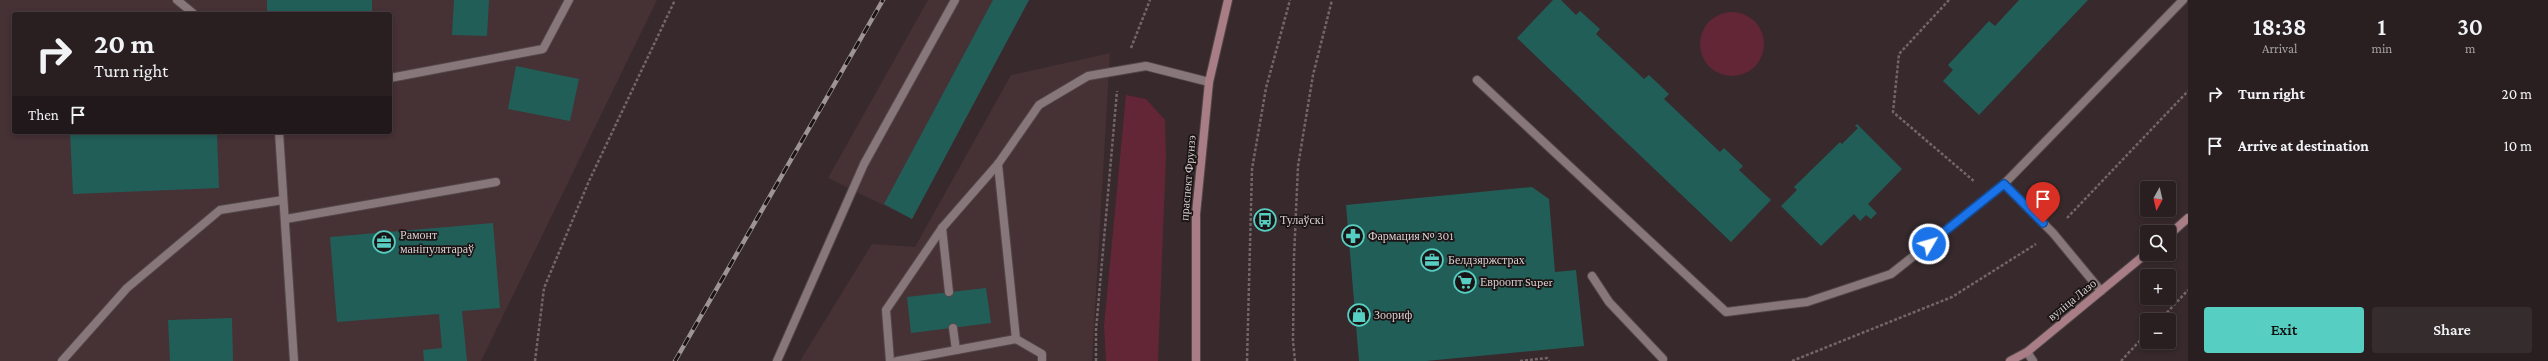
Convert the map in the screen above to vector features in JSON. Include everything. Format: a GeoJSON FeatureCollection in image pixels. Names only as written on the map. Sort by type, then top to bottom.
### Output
{"type":"FeatureCollection","features":[{"type":"Feature","properties":{"kind":"main road","name":"праспект Фрунзэ"},"geometry":{"type":"LineString","coordinates":[[1196,361],[1196,214],[1209,82],[1228,0]]}},
{"type":"Feature","properties":{"kind":"main road"},"geometry":{"type":"LineString","coordinates":[[2176,229],[2188,218]]}},
{"type":"Feature","properties":{"kind":"main road","name":"вуліца Лазо"},"geometry":{"type":"LineString","coordinates":[[2010,361],[2027,352],[2140,259]]}},
{"type":"Feature","properties":{"kind":"street"},"geometry":{"type":"LineString","coordinates":[[177,0],[192,12]]}},
{"type":"Feature","properties":{"kind":"street"},"geometry":{"type":"LineString","coordinates":[[392,78],[543,50],[569,0]]}},
{"type":"Feature","properties":{"kind":"street"},"geometry":{"type":"LineString","coordinates":[[777,361],[864,164],[955,0]]}},
{"type":"Feature","properties":{"kind":"street"},"geometry":{"type":"LineString","coordinates":[[1477,80],[1726,312],[1807,302],[1891,274],[2004,184],[2183,0]]}},
{"type":"Feature","properties":{"kind":"street"},"geometry":{"type":"LineString","coordinates":[[890,361],[886,310],[942,228],[998,164],[1039,105],[1088,76],[1146,66],[1209,82]]}},
{"type":"Feature","properties":{"kind":"street"},"geometry":{"type":"LineString","coordinates":[[279,134],[283,200],[286,219],[294,361]]}},
{"type":"Feature","properties":{"kind":"street"},"geometry":{"type":"LineString","coordinates":[[998,164],[1016,339]]}},
{"type":"Feature","properties":{"kind":"street"},"geometry":{"type":"LineString","coordinates":[[286,219],[496,182]]}},
{"type":"Feature","properties":{"kind":"street"},"geometry":{"type":"LineString","coordinates":[[2004,184],[2053,233],[2101,291]]}},
{"type":"Feature","properties":{"kind":"street"},"geometry":{"type":"LineString","coordinates":[[62,361],[127,288],[220,210],[283,200]]}},
{"type":"Feature","properties":{"kind":"street"},"geometry":{"type":"LineString","coordinates":[[942,228],[949,292]]}},
{"type":"Feature","properties":{"kind":"street"},"geometry":{"type":"LineString","coordinates":[[1592,276],[1609,302],[1661,360]]}},
{"type":"Feature","properties":{"kind":"street"},"geometry":{"type":"LineString","coordinates":[[953,328],[956,350]]}},
{"type":"Feature","properties":{"kind":"street"},"geometry":{"type":"LineString","coordinates":[[897,361],[1016,339],[1042,354],[1042,361]]}},
{"type":"Feature","properties":{"kind":"street"},"geometry":{"type":"LineString","coordinates":[[2027,352],[2033,361]]}},
{"type":"Feature","properties":{"kind":"path"},"geometry":{"type":"LineString","coordinates":[[535,361],[544,288],[589,180],[675,0]]}},
{"type":"Feature","properties":{"kind":"path"},"geometry":{"type":"LineString","coordinates":[[1096,361],[1096,330],[1114,110],[1122,71],[1150,0]]}},
{"type":"Feature","properties":{"kind":"path"},"geometry":{"type":"LineString","coordinates":[[1247,361],[1252,169],[1266,88],[1290,0]]}},
{"type":"Feature","properties":{"kind":"path"},"geometry":{"type":"LineString","coordinates":[[1295,361],[1293,341],[1294,257],[1298,166],[1313,75],[1332,0]]}},
{"type":"Feature","properties":{"kind":"path"},"geometry":{"type":"LineString","coordinates":[[1948,0],[1899,54],[1893,112],[1991,195]]}},
{"type":"Feature","properties":{"kind":"path"},"geometry":{"type":"LineString","coordinates":[[1792,361],[1952,297],[2053,233],[2188,91]]}},
{"type":"Feature","properties":{"kind":"path"},"geometry":{"type":"LineString","coordinates":[[2167,313],[2188,290]]}},
{"type":"Feature","properties":{"kind":"path"},"geometry":{"type":"LineString","coordinates":[[2121,361],[2140,341]]}},
{"type":"Feature","properties":{"kind":"path"},"geometry":{"type":"LineString","coordinates":[[1520,361],[1547,358],[1549,361]]}},
{"type":"Feature","properties":{"kind":"shaded area"},"geometry":{"type":"Polygon","coordinates":[[[0,0],[657,0],[481,361],[0,361],[0,0]]]}},
{"type":"Feature","properties":{"kind":"shaded area"},"geometry":{"type":"Polygon","coordinates":[[[928,0],[1029,0],[912,219],[828,178],[928,0]]]}},
{"type":"Feature","properties":{"kind":"shaded area"},"geometry":{"type":"Polygon","coordinates":[[[1732,12],[1750,18],[1758,26],[1764,44],[1758,62],[1750,70],[1732,76],[1714,70],[1706,62],[1700,44],[1706,26],[1714,18],[1732,12]]]}},
{"type":"Feature","properties":{"kind":"shaded area"},"geometry":{"type":"Polygon","coordinates":[[[1110,53],[1092,361],[800,361],[872,244],[915,247],[1011,75],[1110,53]]]}},
{"type":"Feature","properties":{"kind":"shaded area"},"geometry":{"type":"Polygon","coordinates":[[[1126,95],[1146,99],[1165,120],[1166,156],[1158,361],[1106,361],[1104,326],[1126,95]]]}},
{"type":"Feature","properties":{"kind":"building"},"geometry":{"type":"Polygon","coordinates":[[[267,0],[372,0],[372,12],[267,12],[267,0]]]}},
{"type":"Feature","properties":{"kind":"building"},"geometry":{"type":"Polygon","coordinates":[[[454,0],[489,0],[487,36],[452,35],[454,0]]]}},
{"type":"Feature","properties":{"kind":"building"},"geometry":{"type":"Polygon","coordinates":[[[993,0],[1029,0],[912,219],[884,204],[993,0]]]}},
{"type":"Feature","properties":{"kind":"building"},"geometry":{"type":"Polygon","coordinates":[[[1553,0],[1561,0],[1576,15],[1580,11],[1600,29],[1596,34],[1644,79],[1649,75],[1669,94],[1664,99],[1720,152],[1724,148],[1743,166],[1739,170],[1771,200],[1731,242],[1517,38],[1553,0]]]}},
{"type":"Feature","properties":{"kind":"building"},"geometry":{"type":"Polygon","coordinates":[[[2019,0],[2088,0],[1979,115],[1943,81],[1953,70],[1948,65],[1989,21],[1995,26],[2019,0]]]}},
{"type":"Feature","properties":{"kind":"building"},"geometry":{"type":"Polygon","coordinates":[[[516,66],[579,79],[570,121],[508,109],[516,66]]]}},
{"type":"Feature","properties":{"kind":"building"},"geometry":{"type":"Polygon","coordinates":[[[1857,124],[1902,169],[1868,204],[1877,213],[1871,219],[1866,215],[1860,221],[1854,214],[1821,246],[1781,206],[1797,190],[1794,187],[1840,142],[1842,144],[1858,128],[1855,126],[1857,124]]]}},
{"type":"Feature","properties":{"kind":"building"},"geometry":{"type":"Polygon","coordinates":[[[70,134],[217,134],[219,188],[73,194],[70,134]]]}},
{"type":"Feature","properties":{"kind":"building","name":"Евроопт Super"},"geometry":{"type":"Polygon","coordinates":[[[1532,187],[1549,199],[1555,272],[1576,270],[1584,346],[1426,361],[1359,361],[1346,205],[1532,187]]]}},
{"type":"Feature","properties":{"kind":"building"},"geometry":{"type":"Polygon","coordinates":[[[493,223],[500,308],[462,311],[467,361],[424,361],[423,350],[442,348],[439,314],[337,322],[330,237],[493,223]]]}},
{"type":"Feature","properties":{"kind":"building"},"geometry":{"type":"Polygon","coordinates":[[[986,288],[991,323],[911,333],[907,297],[986,288]]]}},
{"type":"Feature","properties":{"kind":"building"},"geometry":{"type":"Polygon","coordinates":[[[232,318],[233,361],[170,361],[168,320],[232,318]]]}},
{"type":"Feature","properties":{"kind":"railway"},"geometry":{"type":"LineString","coordinates":[[675,361],[883,0]]}},
{"type":"Feature","properties":{"kind":"place","name":"Тулаўскі"},"geometry":{"type":"Point","coordinates":[1265,220]}},
{"type":"Feature","properties":{"kind":"place","name":"Фармация № 301"},"geometry":{"type":"Point","coordinates":[1353,236]}},
{"type":"Feature","properties":{"kind":"place","name":"Рамонт маніпулятараў"},"geometry":{"type":"Point","coordinates":[384,242]}},
{"type":"Feature","properties":{"kind":"place","name":"Белдзяржстрах"},"geometry":{"type":"Point","coordinates":[1432,260]}},
{"type":"Feature","properties":{"kind":"place","name":"Евроопт Super"},"geometry":{"type":"Point","coordinates":[1465,282]}},
{"type":"Feature","properties":{"kind":"place","name":"Зоориф"},"geometry":{"type":"Point","coordinates":[1359,315]}},
{"type":"Feature","properties":{"kind":"route"},"geometry":{"type":"LineString","coordinates":[[1929,244],[2004,184],[2043,223]]}}]}
